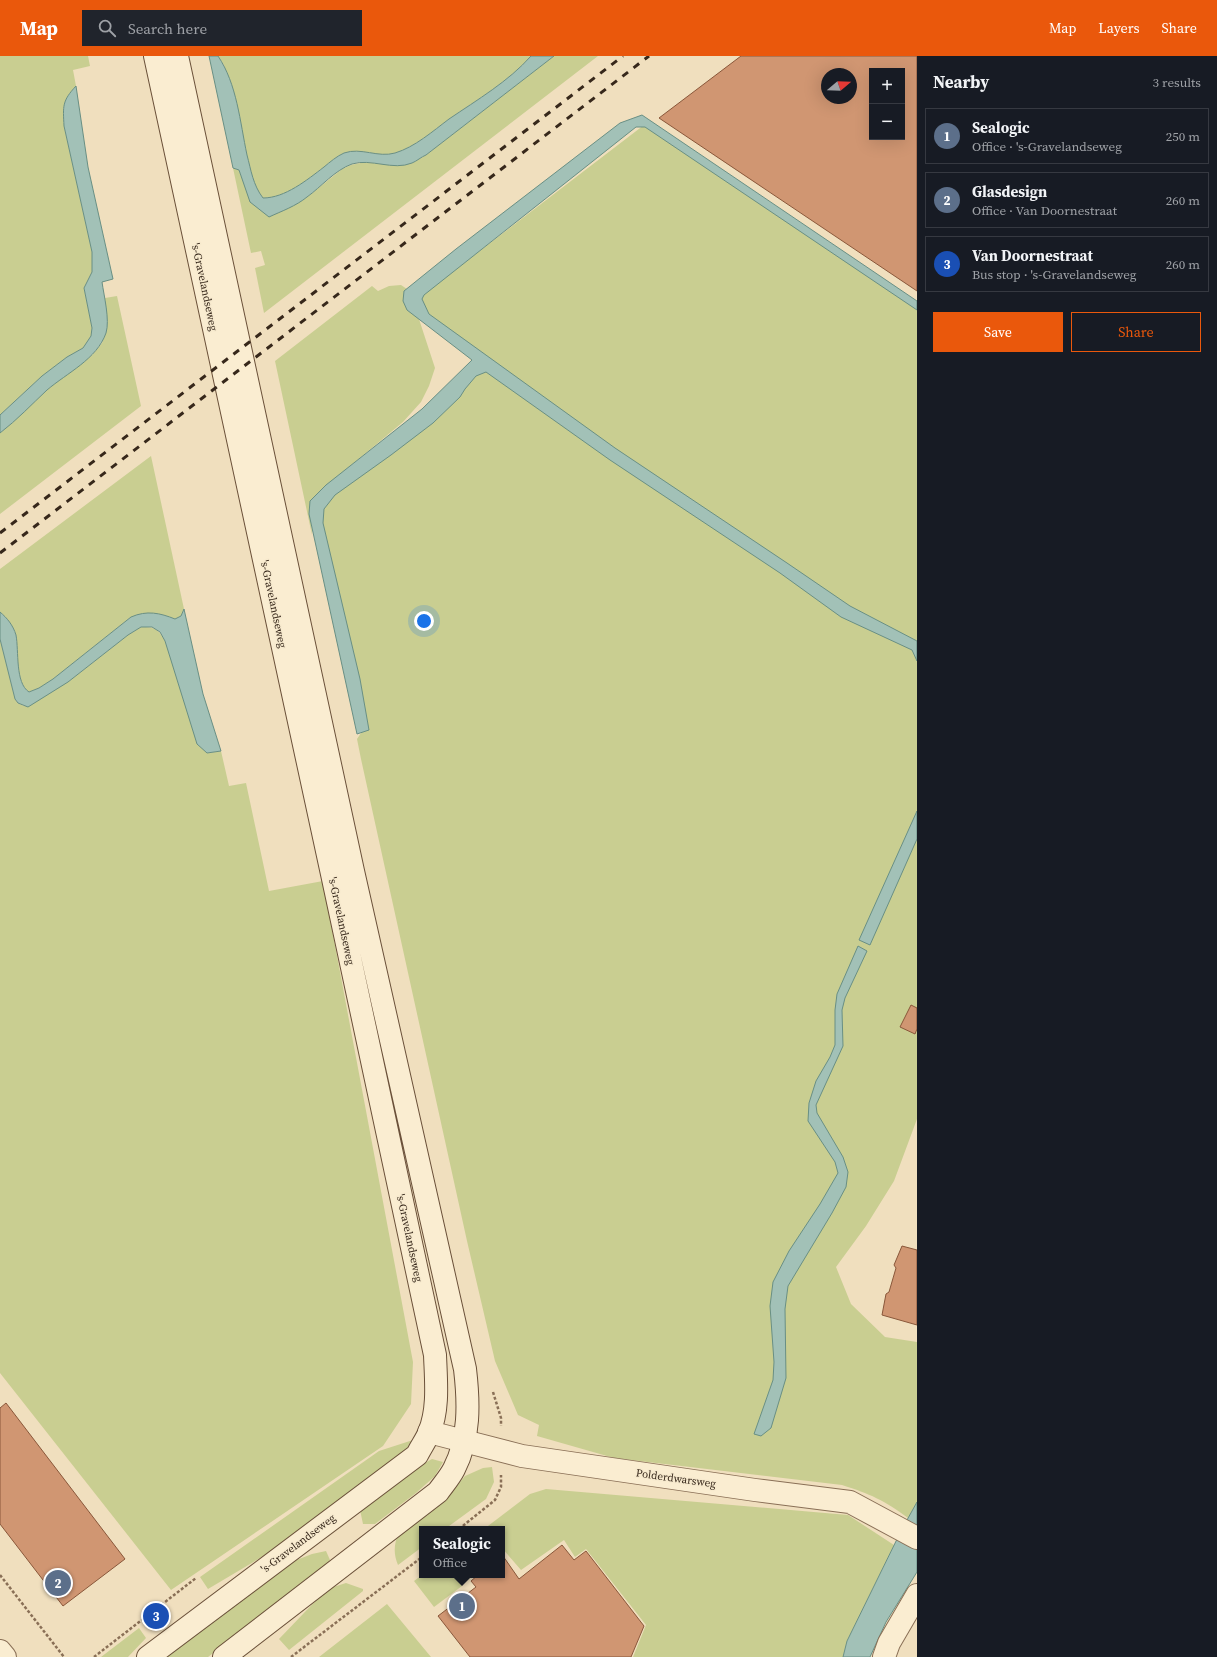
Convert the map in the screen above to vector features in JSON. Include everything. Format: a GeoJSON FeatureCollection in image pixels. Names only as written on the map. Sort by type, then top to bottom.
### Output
{"type":"FeatureCollection","features":[{"type":"Feature","properties":{"kind":"main road","name":"'s-Gravelandseweg"},"geometry":{"type":"LineString","coordinates":[[148,1657],[418,1455],[429,1432],[434,1417],[436,1389],[434,1356],[332,874],[155,56]]}},
{"type":"Feature","properties":{"kind":"main road","name":"'s-Gravelandseweg"},"geometry":{"type":"LineString","coordinates":[[177,56],[351,863],[465,1369],[468,1400],[464,1441],[454,1470],[438,1492],[224,1657]]}},
{"type":"Feature","properties":{"kind":"main road","name":"Polderdwarsweg"},"geometry":{"type":"LineString","coordinates":[[429,1432],[522,1456],[755,1490],[850,1502],[910,1533]]}},
{"type":"Feature","properties":{"kind":"main road"},"geometry":{"type":"LineString","coordinates":[[884,1657],[889,1643],[917,1595]]}},
{"type":"Feature","properties":{"kind":"main road"},"geometry":{"type":"LineString","coordinates":[[0,1651],[5,1657]]}},
{"type":"Feature","properties":{"kind":"path"},"geometry":{"type":"LineString","coordinates":[[462,1526],[494,1500],[501,1487],[501,1450]]}},
{"type":"Feature","properties":{"kind":"path"},"geometry":{"type":"LineString","coordinates":[[291,1657],[419,1559]]}},
{"type":"Feature","properties":{"kind":"path"},"geometry":{"type":"LineString","coordinates":[[0,1575],[64,1657]]}},
{"type":"Feature","properties":{"kind":"path"},"geometry":{"type":"LineString","coordinates":[[94,1657],[196,1578]]}},
{"type":"Feature","properties":{"kind":"green space"},"geometry":{"type":"Polygon","coordinates":[[[0,56],[88,56],[90,66],[73,70],[76,86],[64,104],[63,113],[64,126],[92,252],[92,272],[84,288],[92,328],[91,336],[83,348],[67,357],[42,376],[0,415],[0,56]]]}},
{"type":"Feature","properties":{"kind":"green space"},"geometry":{"type":"Polygon","coordinates":[[[218,56],[531,56],[503,82],[410,147],[389,154],[357,151],[344,153],[336,157],[311,177],[288,192],[263,198],[257,190],[251,173],[224,65],[218,56]]]}},
{"type":"Feature","properties":{"kind":"green space"},"geometry":{"type":"Polygon","coordinates":[[[554,56],[598,56],[264,313],[255,268],[265,265],[261,251],[251,253],[233,168],[239,170],[241,176],[269,216],[306,198],[342,169],[351,165],[365,162],[399,165],[412,163],[426,155],[554,56]]]}},
{"type":"Feature","properties":{"kind":"green space"},"geometry":{"type":"Polygon","coordinates":[[[644,125],[917,307],[917,1119],[894,1181],[866,1226],[836,1267],[851,1304],[885,1337],[917,1342],[917,1502],[908,1518],[876,1498],[842,1485],[614,1458],[537,1436],[539,1425],[518,1415],[495,1361],[467,1241],[361,759],[357,739],[363,730],[320,531],[321,507],[334,493],[488,365],[417,313],[435,368],[429,386],[421,402],[403,422],[324,488],[311,516],[312,535],[275,361],[372,286],[378,291],[389,286],[401,285],[407,289],[413,302],[644,125]]]}},
{"type":"Feature","properties":{"kind":"green space"},"geometry":{"type":"Polygon","coordinates":[[[117,296],[141,406],[0,514],[0,433],[49,388],[92,355],[102,343],[106,332],[105,298],[117,296]]]}},
{"type":"Feature","properties":{"kind":"green space"},"geometry":{"type":"Polygon","coordinates":[[[151,456],[184,609],[181,616],[175,620],[155,614],[131,617],[53,679],[39,688],[29,692],[21,681],[15,631],[10,622],[0,612],[0,569],[151,456]]]}},
{"type":"Feature","properties":{"kind":"green space"},"geometry":{"type":"Polygon","coordinates":[[[141,627],[153,628],[165,641],[207,753],[221,751],[229,786],[246,783],[269,891],[323,881],[413,1362],[411,1404],[383,1446],[171,1590],[0,1373],[0,639],[15,699],[18,703],[24,706],[68,682],[128,635],[141,627]]]}},
{"type":"Feature","properties":{"kind":"green space"},"geometry":{"type":"Polygon","coordinates":[[[413,1440],[404,1452],[302,1533],[208,1589],[200,1577],[379,1451],[413,1440]]]}},
{"type":"Feature","properties":{"kind":"green space"},"geometry":{"type":"Polygon","coordinates":[[[432,1459],[443,1462],[435,1476],[416,1493],[375,1524],[363,1524],[360,1510],[408,1472],[432,1459]]]}},
{"type":"Feature","properties":{"kind":"green space"},"geometry":{"type":"Polygon","coordinates":[[[492,1467],[494,1482],[486,1499],[449,1526],[419,1526],[419,1549],[398,1565],[395,1556],[395,1548],[399,1532],[449,1495],[465,1476],[483,1468],[492,1467]]]}},
{"type":"Feature","properties":{"kind":"green space"},"geometry":{"type":"Polygon","coordinates":[[[546,1489],[848,1515],[894,1545],[847,1641],[843,1657],[633,1657],[646,1625],[586,1549],[575,1557],[564,1540],[521,1570],[505,1551],[505,1526],[488,1526],[530,1494],[546,1489]]]}},
{"type":"Feature","properties":{"kind":"green space"},"geometry":{"type":"Polygon","coordinates":[[[326,1551],[330,1560],[320,1571],[208,1657],[166,1657],[294,1561],[312,1554],[326,1551]]]}},
{"type":"Feature","properties":{"kind":"green space"},"geometry":{"type":"Polygon","coordinates":[[[419,1577],[463,1578],[459,1581],[462,1586],[434,1607],[414,1581],[419,1577]]]}},
{"type":"Feature","properties":{"kind":"green space"},"geometry":{"type":"Polygon","coordinates":[[[346,1583],[363,1589],[363,1591],[289,1650],[279,1639],[327,1589],[346,1583]]]}},
{"type":"Feature","properties":{"kind":"green space"},"geometry":{"type":"Polygon","coordinates":[[[387,1604],[431,1657],[319,1657],[387,1604]]]}},
{"type":"Feature","properties":{"kind":"green space"},"geometry":{"type":"Polygon","coordinates":[[[139,1628],[146,1638],[128,1657],[101,1657],[139,1628]]]}},
{"type":"Feature","properties":{"kind":"water"},"geometry":{"type":"Polygon","coordinates":[[[209,56],[218,56],[230,79],[237,104],[251,172],[257,188],[263,198],[287,192],[336,157],[344,153],[357,151],[389,154],[410,147],[503,82],[531,56],[554,56],[426,155],[416,161],[397,166],[367,162],[352,164],[334,174],[298,203],[269,217],[250,202],[239,170],[233,168],[209,56]]]}},
{"type":"Feature","properties":{"kind":"water"},"geometry":{"type":"Polygon","coordinates":[[[76,86],[88,167],[113,279],[102,282],[107,315],[106,333],[102,342],[89,358],[47,390],[0,433],[0,415],[42,376],[67,357],[83,348],[91,336],[92,328],[84,288],[92,272],[92,252],[64,126],[63,113],[64,104],[76,86]]]}},
{"type":"Feature","properties":{"kind":"water"},"geometry":{"type":"Polygon","coordinates":[[[642,115],[917,301],[917,310],[645,127],[636,127],[424,295],[422,299],[429,314],[615,448],[850,606],[917,641],[917,661],[912,650],[841,617],[780,573],[610,460],[486,372],[476,376],[460,397],[433,423],[335,495],[324,509],[323,523],[360,679],[369,730],[357,734],[309,514],[310,501],[326,485],[422,409],[472,360],[407,310],[403,301],[404,291],[456,249],[620,123],[642,115]]]}},
{"type":"Feature","properties":{"kind":"water"},"geometry":{"type":"Polygon","coordinates":[[[184,609],[203,694],[221,751],[207,753],[197,744],[165,641],[160,632],[152,627],[141,627],[128,635],[68,682],[28,707],[18,703],[15,699],[0,639],[0,612],[10,622],[15,631],[21,682],[29,692],[39,688],[53,679],[131,617],[153,613],[175,619],[181,616],[184,609]]]}},
{"type":"Feature","properties":{"kind":"water"},"geometry":{"type":"Polygon","coordinates":[[[917,811],[917,839],[870,945],[859,940],[917,811]]]}},
{"type":"Feature","properties":{"kind":"water"},"geometry":{"type":"Polygon","coordinates":[[[858,946],[867,951],[845,998],[842,1010],[843,1046],[816,1105],[817,1113],[843,1157],[848,1172],[846,1187],[788,1286],[785,1309],[786,1378],[771,1428],[761,1436],[754,1434],[773,1380],[774,1362],[770,1306],[773,1282],[789,1251],[820,1204],[838,1173],[835,1162],[808,1121],[809,1103],[816,1081],[835,1045],[835,1010],[837,994],[858,946]]]}},
{"type":"Feature","properties":{"kind":"water"},"geometry":{"type":"Polygon","coordinates":[[[917,1502],[917,1572],[886,1622],[870,1657],[843,1657],[847,1641],[902,1529],[917,1502]]]}},
{"type":"Feature","properties":{"kind":"building"},"geometry":{"type":"Polygon","coordinates":[[[741,56],[917,56],[917,291],[659,118],[741,56]]]}},
{"type":"Feature","properties":{"kind":"building"},"geometry":{"type":"Polygon","coordinates":[[[911,1005],[917,1008],[917,1029],[915,1034],[900,1027],[911,1005]]]}},
{"type":"Feature","properties":{"kind":"building"},"geometry":{"type":"Polygon","coordinates":[[[902,1246],[917,1250],[917,1325],[882,1315],[886,1294],[889,1292],[896,1268],[894,1265],[902,1246]]]}},
{"type":"Feature","properties":{"kind":"building"},"geometry":{"type":"Polygon","coordinates":[[[6,1403],[125,1559],[63,1606],[0,1524],[0,1408],[6,1403]]]}},
{"type":"Feature","properties":{"kind":"building"},"geometry":{"type":"Polygon","coordinates":[[[562,1545],[574,1560],[586,1551],[644,1626],[631,1657],[470,1657],[438,1616],[476,1587],[471,1581],[474,1578],[505,1578],[505,1559],[519,1579],[562,1545]]]}},
{"type":"Feature","properties":{"kind":"railway"},"geometry":{"type":"LineString","coordinates":[[0,533],[623,56]]}},
{"type":"Feature","properties":{"kind":"railway"},"geometry":{"type":"LineString","coordinates":[[0,553],[649,56]]}},
{"type":"Feature","properties":{"kind":"place","name":"Glasdesign"},"geometry":{"type":"Point","coordinates":[58,1583]}},
{"type":"Feature","properties":{"kind":"place","name":"Sealogic"},"geometry":{"type":"Point","coordinates":[462,1606]}},
{"type":"Feature","properties":{"kind":"place","name":"Van Doornestraat"},"geometry":{"type":"Point","coordinates":[156,1616]}}]}
